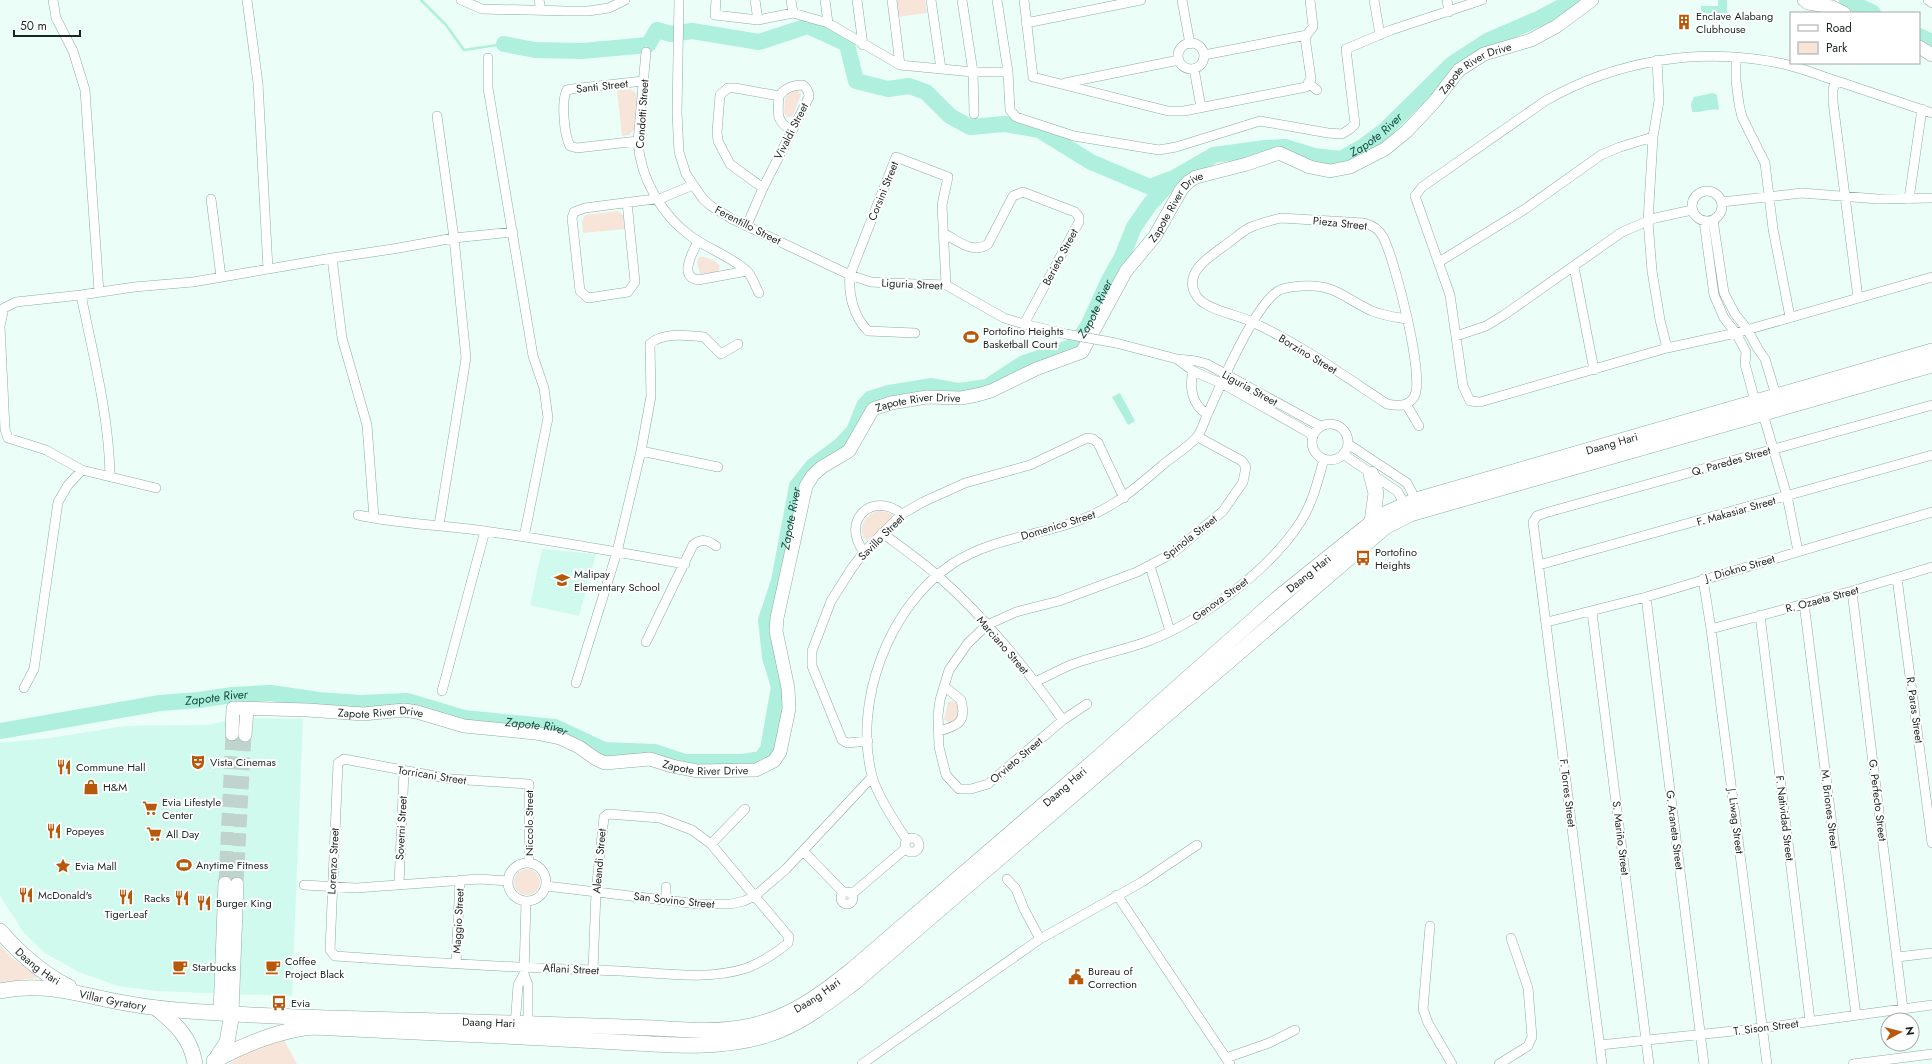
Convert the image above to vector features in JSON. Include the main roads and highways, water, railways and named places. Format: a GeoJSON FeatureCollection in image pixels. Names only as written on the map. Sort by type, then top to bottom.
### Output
{"type":"FeatureCollection","features":[{"type":"Feature","properties":{"kind":"main road","name":"Daang Hari"},"geometry":{"type":"LineString","coordinates":[[1102,762],[1377,533],[1413,507],[1755,401],[1932,351]]}},
{"type":"Feature","properties":{"kind":"main road","name":"Daang Hari"},"geometry":{"type":"LineString","coordinates":[[156,1008],[228,1016],[393,1020],[522,1030],[651,1044],[696,1045],[728,1043],[766,1035],[810,1016],[855,982],[1102,762],[1278,598],[1372,522],[1388,511],[1413,507],[1763,414],[1932,365]]}},
{"type":"Feature","properties":{"kind":"main road"},"geometry":{"type":"LineString","coordinates":[[1371,474],[1376,493],[1372,522]]}},
{"type":"Feature","properties":{"kind":"main road","name":"Daang Hari"},"geometry":{"type":"LineString","coordinates":[[0,930],[23,956],[39,970],[82,993]]}},
{"type":"Feature","properties":{"kind":"main road","name":"Villar Gyratory"},"geometry":{"type":"LineString","coordinates":[[0,991],[25,987],[39,987],[82,993],[122,1003],[156,1008],[180,1029],[187,1038],[193,1052],[195,1064]]}},
{"type":"Feature","properties":{"kind":"main road"},"geometry":{"type":"LineString","coordinates":[[213,1062],[227,1042],[228,1016],[307,1027]]}},
{"type":"Feature","properties":{"kind":"main road","name":"Daang Hari"},"geometry":{"type":"LineString","coordinates":[[213,1062],[249,1043],[307,1027],[522,1030]]}},
{"type":"Feature","properties":{"kind":"waterway"},"geometry":{"type":"LineString","coordinates":[[421,0],[446,25],[464,50],[504,44]]}},
{"type":"Feature","properties":{"kind":"waterway","name":"Zapote River"},"geometry":{"type":"LineString","coordinates":[[0,731],[160,703],[199,700],[232,695],[271,693],[319,700],[360,703],[407,701],[464,718],[555,727],[604,750],[655,752],[685,762],[743,762],[761,759],[768,749],[779,687],[770,657],[766,620],[779,581],[797,486],[813,466],[840,446],[854,431],[864,406],[870,399],[889,393],[932,386],[959,391],[987,387],[1024,363],[1074,346],[1088,326],[1109,280],[1122,257],[1134,227],[1150,204],[1174,178],[1214,155],[1265,148],[1285,147],[1314,156],[1341,159],[1364,146],[1384,131],[1452,64],[1489,40],[1538,19],[1574,0]]}},
{"type":"Feature","properties":{"kind":"waterway","name":"Zapote River"},"geometry":{"type":"LineString","coordinates":[[1847,0],[1871,12]]}},
{"type":"Feature","properties":{"kind":"waterway"},"geometry":{"type":"LineString","coordinates":[[504,44],[535,50],[582,51],[648,45],[657,30],[671,34],[692,31],[759,42],[808,26],[847,44],[856,81],[888,89],[909,86],[926,92],[950,116],[970,127],[1005,124],[1039,130],[1091,162],[1150,187],[1171,179]]}},
{"type":"Feature","properties":{"kind":"waterway","name":"Zapote River"},"geometry":{"type":"LineString","coordinates":[[1920,36],[1932,42]]}},
{"type":"Feature","properties":{"kind":"tunnel"},"geometry":{"type":"LineString","coordinates":[[225,883],[232,734]]}},
{"type":"Feature","properties":{"kind":"tunnel"},"geometry":{"type":"LineString","coordinates":[[237,884],[245,735]]}},
{"type":"Feature","properties":{"kind":"place","name":"Enclave Alabang Clubhouse"},"geometry":{"type":"Point","coordinates":[1684,22]}},
{"type":"Feature","properties":{"kind":"place","name":"Portofino Heights Basketball Court"},"geometry":{"type":"Point","coordinates":[971,337]}},
{"type":"Feature","properties":{"kind":"place","name":"Portofino Heights"},"geometry":{"type":"Point","coordinates":[1363,558]}},
{"type":"Feature","properties":{"kind":"place","name":"Malipay Elementary School"},"geometry":{"type":"Point","coordinates":[562,580]}},
{"type":"Feature","properties":{"kind":"place","name":"Vista Cinemas"},"geometry":{"type":"Point","coordinates":[198,762]}},
{"type":"Feature","properties":{"kind":"place","name":"Commune Hall"},"geometry":{"type":"Point","coordinates":[64,767]}},
{"type":"Feature","properties":{"kind":"place","name":"H&M"},"geometry":{"type":"Point","coordinates":[91,787]}},
{"type":"Feature","properties":{"kind":"place","name":"Evia Lifestyle Center"},"geometry":{"type":"Point","coordinates":[150,808]}},
{"type":"Feature","properties":{"kind":"place","name":"Popeyes"},"geometry":{"type":"Point","coordinates":[54,831]}},
{"type":"Feature","properties":{"kind":"place","name":"All Day"},"geometry":{"type":"Point","coordinates":[154,834]}},
{"type":"Feature","properties":{"kind":"place","name":"Anytime Fitness"},"geometry":{"type":"Point","coordinates":[184,865]}},
{"type":"Feature","properties":{"kind":"place","name":"Evia Mall"},"geometry":{"type":"Point","coordinates":[63,866]}},
{"type":"Feature","properties":{"kind":"place","name":"McDonald's"},"geometry":{"type":"Point","coordinates":[26,895]}},
{"type":"Feature","properties":{"kind":"place","name":"TigerLeaf"},"geometry":{"type":"Point","coordinates":[126,897]}},
{"type":"Feature","properties":{"kind":"place","name":"Racks"},"geometry":{"type":"Point","coordinates":[182,898]}},
{"type":"Feature","properties":{"kind":"place","name":"Burger King"},"geometry":{"type":"Point","coordinates":[204,903]}},
{"type":"Feature","properties":{"kind":"place","name":"Starbucks"},"geometry":{"type":"Point","coordinates":[180,967]}},
{"type":"Feature","properties":{"kind":"place","name":"Coffee Project Black"},"geometry":{"type":"Point","coordinates":[273,967]}},
{"type":"Feature","properties":{"kind":"place","name":"Bureau of Correction"},"geometry":{"type":"Point","coordinates":[1076,977]}},
{"type":"Feature","properties":{"kind":"place","name":"Evia"},"geometry":{"type":"Point","coordinates":[279,1003]}}]}
